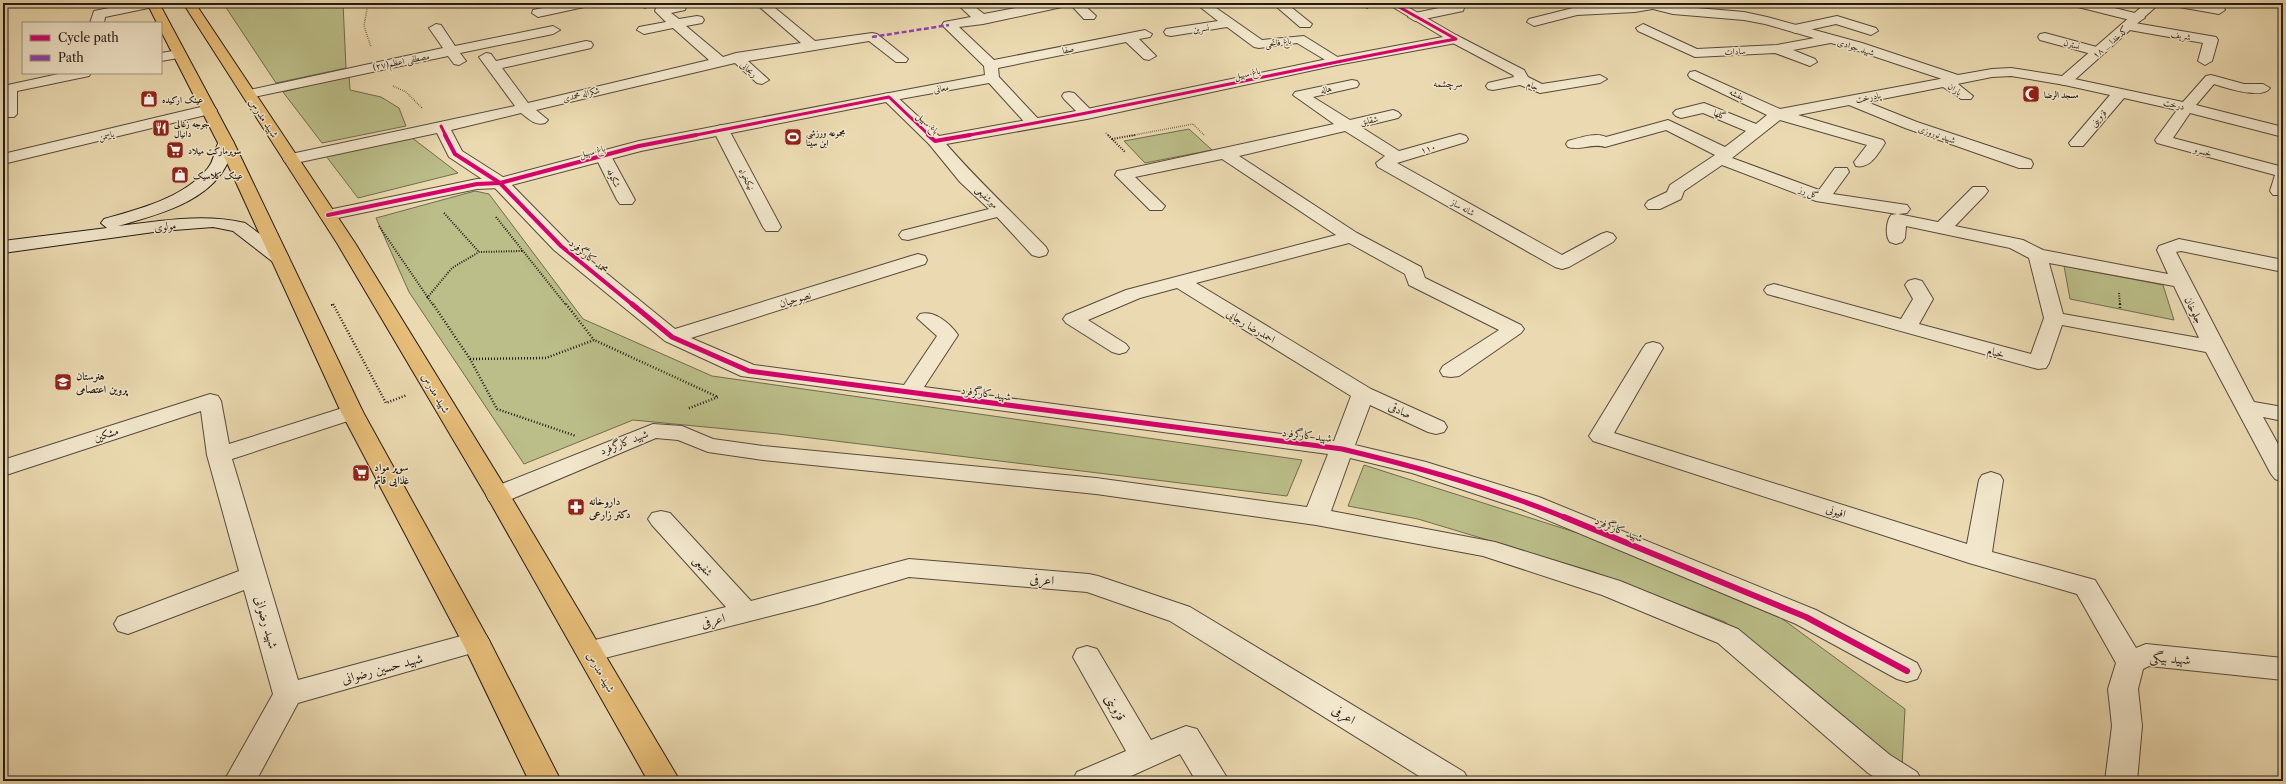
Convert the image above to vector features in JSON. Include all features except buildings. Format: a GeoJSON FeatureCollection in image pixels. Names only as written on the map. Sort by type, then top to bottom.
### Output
{"type":"FeatureCollection","features":[{"type":"Feature","properties":{"kind":"main road","name":"شهید مدرس"},"geometry":{"type":"LineString","coordinates":[[193,6],[328,215],[432,386],[498,495],[664,781]]}},
{"type":"Feature","properties":{"kind":"main road"},"geometry":{"type":"LineString","coordinates":[[152,7],[158,22]]}},
{"type":"Feature","properties":{"kind":"main road"},"geometry":{"type":"LineString","coordinates":[[162,34],[170,55],[210,110],[352,412],[476,642],[545,781]]}},
{"type":"Feature","properties":{"kind":"street"},"geometry":{"type":"LineString","coordinates":[[529,3],[538,13],[584,3]]}},
{"type":"Feature","properties":{"kind":"street"},"geometry":{"type":"LineString","coordinates":[[762,3],[811,44]]}},
{"type":"Feature","properties":{"kind":"street"},"geometry":{"type":"LineString","coordinates":[[962,3],[983,20]]}},
{"type":"Feature","properties":{"kind":"street"},"geometry":{"type":"LineString","coordinates":[[1035,124],[992,72],[949,25],[983,20],[1062,3]]}},
{"type":"Feature","properties":{"kind":"street"},"geometry":{"type":"LineString","coordinates":[[1075,3],[1089,16]]}},
{"type":"Feature","properties":{"kind":"street","name":"باغ فاتحی"},"geometry":{"type":"LineString","coordinates":[[1201,3],[1259,44],[1299,39],[1337,61]]}},
{"type":"Feature","properties":{"kind":"street"},"geometry":{"type":"LineString","coordinates":[[1278,3],[1306,24]]}},
{"type":"Feature","properties":{"kind":"street"},"geometry":{"type":"LineString","coordinates":[[1392,3],[1456,39]]}},
{"type":"Feature","properties":{"kind":"street"},"geometry":{"type":"LineString","coordinates":[[1566,3],[1591,14]]}},
{"type":"Feature","properties":{"kind":"street"},"geometry":{"type":"LineString","coordinates":[[2079,3],[2133,22]]}},
{"type":"Feature","properties":{"kind":"street","name":"۱۸ _ کدخدا"},"geometry":{"type":"LineString","coordinates":[[2065,81],[2154,3]]}},
{"type":"Feature","properties":{"kind":"street"},"geometry":{"type":"LineString","coordinates":[[2178,3],[2219,10],[2217,5]]}},
{"type":"Feature","properties":{"kind":"street"},"geometry":{"type":"LineString","coordinates":[[1534,22],[1591,14],[1613,8],[1634,10],[1649,4]]}},
{"type":"Feature","properties":{"kind":"street","name":"شهید جوادی"},"geometry":{"type":"LineString","coordinates":[[1649,4],[1680,11],[1744,16],[1795,29],[1831,39],[1951,81],[1992,73],[2011,72],[2065,81]]}},
{"type":"Feature","properties":{"kind":"street"},"geometry":{"type":"LineString","coordinates":[[97,22],[99,14],[152,7]]}},
{"type":"Feature","properties":{"kind":"street"},"geometry":{"type":"LineString","coordinates":[[680,7],[661,11],[719,61]]}},
{"type":"Feature","properties":{"kind":"street"},"geometry":{"type":"LineString","coordinates":[[1415,17],[1458,8]]}},
{"type":"Feature","properties":{"kind":"street","name":"مصطفی اعظم(۲۷)"},"geometry":{"type":"LineString","coordinates":[[249,94],[456,56],[553,30],[538,13]]}},
{"type":"Feature","properties":{"kind":"street"},"geometry":{"type":"LineString","coordinates":[[644,30],[697,20]]}},
{"type":"Feature","properties":{"kind":"street"},"geometry":{"type":"LineString","coordinates":[[1795,29],[1837,20],[1871,31]]}},
{"type":"Feature","properties":{"kind":"street","name":"شریف"},"geometry":{"type":"LineString","coordinates":[[2133,22],[2211,40],[2205,61]]}},
{"type":"Feature","properties":{"kind":"street","name":"نسرین"},"geometry":{"type":"LineString","coordinates":[[1171,32],[1230,23]]}},
{"type":"Feature","properties":{"kind":"street"},"geometry":{"type":"LineString","coordinates":[[436,28],[456,56]]}},
{"type":"Feature","properties":{"kind":"street","name":"سادات"},"geometry":{"type":"LineString","coordinates":[[1643,28],[1695,53],[1777,49],[1831,39]]}},
{"type":"Feature","properties":{"kind":"street","name":"صفا"},"geometry":{"type":"LineString","coordinates":[[992,72],[1144,34]]}},
{"type":"Feature","properties":{"kind":"street","name":"شکراله محمدی"},"geometry":{"type":"LineString","coordinates":[[291,159],[524,108],[736,57],[811,44],[872,37],[901,59]]}},
{"type":"Feature","properties":{"kind":"street"},"geometry":{"type":"LineString","coordinates":[[1128,37],[1150,56]]}},
{"type":"Feature","properties":{"kind":"street","name":"نسترن"},"geometry":{"type":"LineString","coordinates":[[2045,37],[2099,52]]}},
{"type":"Feature","properties":{"kind":"street","name":"باغ سهیل"},"geometry":{"type":"LineString","coordinates":[[328,215],[477,184],[500,183],[638,146],[890,97],[935,141],[1087,114],[1337,61],[1456,39]]}},
{"type":"Feature","properties":{"kind":"street","name":"جام"},"geometry":{"type":"LineString","coordinates":[[1456,39],[1524,74],[1540,89],[1600,79]]}},
{"type":"Feature","properties":{"kind":"street"},"geometry":{"type":"LineString","coordinates":[[540,120],[524,108],[490,61],[586,45]]}},
{"type":"Feature","properties":{"kind":"street"},"geometry":{"type":"LineString","coordinates":[[1777,49],[1810,62]]}},
{"type":"Feature","properties":{"kind":"street","name":"ریحانی"},"geometry":{"type":"LineString","coordinates":[[736,57],[762,80]]}},
{"type":"Feature","properties":{"kind":"street","name":"معانی"},"geometry":{"type":"LineString","coordinates":[[890,97],[992,72]]}},
{"type":"Feature","properties":{"kind":"street"},"geometry":{"type":"LineString","coordinates":[[9,114],[7,89],[79,74]]}},
{"type":"Feature","properties":{"kind":"street"},"geometry":{"type":"LineString","coordinates":[[1493,86],[1524,74]]}},
{"type":"Feature","properties":{"kind":"street","name":"بنفشه"},"geometry":{"type":"LineString","coordinates":[[1695,75],[1778,114],[1877,143],[1862,162]]}},
{"type":"Feature","properties":{"kind":"street"},"geometry":{"type":"LineString","coordinates":[[2187,107],[2211,79],[2244,88],[2263,88]]}},
{"type":"Feature","properties":{"kind":"street","name":"باران"},"geometry":{"type":"LineString","coordinates":[[1951,81],[1966,96]]}},
{"type":"Feature","properties":{"kind":"street","name":"پادرخت"},"geometry":{"type":"LineString","coordinates":[[1778,114],[1951,81]]}},
{"type":"Feature","properties":{"kind":"street","name":"درخت"},"geometry":{"type":"LineString","coordinates":[[2065,81],[2187,107],[2283,132]]}},
{"type":"Feature","properties":{"kind":"street","name":"هاله"},"geometry":{"type":"LineString","coordinates":[[1345,125],[1300,95],[1352,84]]}},
{"type":"Feature","properties":{"kind":"street"},"geometry":{"type":"LineString","coordinates":[[600,89],[613,102]]}},
{"type":"Feature","properties":{"kind":"street","name":"قزوینی"},"geometry":{"type":"LineString","coordinates":[[2077,143],[2120,93]]}},
{"type":"Feature","properties":{"kind":"street"},"geometry":{"type":"LineString","coordinates":[[1069,96],[1087,114]]}},
{"type":"Feature","properties":{"kind":"street","name":"شهید نوروزی"},"geometry":{"type":"LineString","coordinates":[[1850,100],[1911,125],[2026,164]]}},
{"type":"Feature","properties":{"kind":"street","name":"خسرو"},"geometry":{"type":"LineString","coordinates":[[2187,107],[2163,140],[2283,172]]}},
{"type":"Feature","properties":{"kind":"street","name":"گلها"},"geometry":{"type":"LineString","coordinates":[[1681,113],[1704,108],[1757,130]]}},
{"type":"Feature","properties":{"kind":"street","name":"یاسمن"},"geometry":{"type":"LineString","coordinates":[[3,159],[210,110]]}},
{"type":"Feature","properties":{"kind":"street"},"geometry":{"type":"LineString","coordinates":[[1654,205],[1675,196],[1676,190],[1723,157],[1778,114]]}},
{"type":"Feature","properties":{"kind":"street","name":"شقایق"},"geometry":{"type":"LineString","coordinates":[[1345,125],[1392,115]]}},
{"type":"Feature","properties":{"kind":"street"},"geometry":{"type":"LineString","coordinates":[[1156,206],[1123,175],[1225,154],[1345,125],[1397,157]]}},
{"type":"Feature","properties":{"kind":"street","name":"گل رز"},"geometry":{"type":"LineString","coordinates":[[1574,144],[1598,139],[1610,149],[1668,125],[1723,157],[1822,197],[1901,209]]}},
{"type":"Feature","properties":{"kind":"street","name":"محمد کارگرفرد"},"geometry":{"type":"LineString","coordinates":[[441,126],[455,154],[500,183],[561,246],[672,337]]}},
{"type":"Feature","properties":{"kind":"street","name":"نیکخواه"},"geometry":{"type":"LineString","coordinates":[[720,130],[772,228]]}},
{"type":"Feature","properties":{"kind":"street","name":"۱۱۰"},"geometry":{"type":"LineString","coordinates":[[1397,157],[1460,139]]}},
{"type":"Feature","properties":{"kind":"street","name":"میرشفیعی"},"geometry":{"type":"LineString","coordinates":[[935,141],[966,178],[985,194],[1039,251]]}},
{"type":"Feature","properties":{"kind":"street","name":"مولوی"},"geometry":{"type":"LineString","coordinates":[[40,244],[167,204],[194,190],[206,181],[216,169],[226,143]]}},
{"type":"Feature","properties":{"kind":"street"},"geometry":{"type":"LineString","coordinates":[[1225,154],[1351,237],[1414,270],[1416,281],[1514,329],[1450,370]]}},
{"type":"Feature","properties":{"kind":"street","name":"شکوفه"},"geometry":{"type":"LineString","coordinates":[[603,156],[626,200]]}},
{"type":"Feature","properties":{"kind":"street","name":"شانه ساز"},"geometry":{"type":"LineString","coordinates":[[1397,157],[1384,163],[1562,263],[1607,238]]}},
{"type":"Feature","properties":{"kind":"street"},"geometry":{"type":"LineString","coordinates":[[1822,197],[1841,172]]}},
{"type":"Feature","properties":{"kind":"street"},"geometry":{"type":"LineString","coordinates":[[1951,234],[1979,191]]}},
{"type":"Feature","properties":{"kind":"street"},"geometry":{"type":"LineString","coordinates":[[161,226],[184,216],[186,206],[167,204]]}},
{"type":"Feature","properties":{"kind":"street"},"geometry":{"type":"LineString","coordinates":[[908,235],[1001,211]]}},
{"type":"Feature","properties":{"kind":"street"},"geometry":{"type":"LineString","coordinates":[[1896,238],[1898,219],[1951,234],[2016,244],[2038,255],[2181,282]]}},
{"type":"Feature","properties":{"kind":"street","name":"مولوی"},"geometry":{"type":"LineString","coordinates":[[3,248],[161,226],[213,222],[239,227],[280,258]]}},
{"type":"Feature","properties":{"kind":"street"},"geometry":{"type":"LineString","coordinates":[[1119,348],[1073,319],[1133,294],[1351,237]]}},
{"type":"Feature","properties":{"kind":"street","name":"جلوخان"},"geometry":{"type":"LineString","coordinates":[[2283,266],[2179,245],[2166,250],[2200,324],[2216,347],[2246,407],[2283,474]]}},
{"type":"Feature","properties":{"kind":"street"},"geometry":{"type":"LineString","coordinates":[[2038,255],[2054,318],[2216,347]]}},
{"type":"Feature","properties":{"kind":"street","name":"نصوحیان"},"geometry":{"type":"LineString","coordinates":[[672,337],[918,260]]}},
{"type":"Feature","properties":{"kind":"street","name":"احمدرضا رجایی"},"geometry":{"type":"LineString","coordinates":[[1179,282],[1363,394]]}},
{"type":"Feature","properties":{"kind":"street"},"geometry":{"type":"LineString","coordinates":[[1907,327],[1923,299],[1915,285]]}},
{"type":"Feature","properties":{"kind":"street","name":"خیام"},"geometry":{"type":"LineString","coordinates":[[1774,290],[2038,363],[2054,318]]}},
{"type":"Feature","properties":{"kind":"street"},"geometry":{"type":"LineString","coordinates":[[909,393],[948,335],[927,318]]}},
{"type":"Feature","properties":{"kind":"street","name":"شهید کارگرفرد"},"geometry":{"type":"LineString","coordinates":[[672,337],[749,371],[1342,449],[1418,467],[1530,503],[1806,617],[1907,671]]}},
{"type":"Feature","properties":{"kind":"street","name":"افیونی"},"geometry":{"type":"LineString","coordinates":[[1653,348],[1601,436],[1978,557],[2086,587],[2130,663]]}},
{"type":"Feature","properties":{"kind":"street"},"geometry":{"type":"LineString","coordinates":[[1316,517],[1363,394]]}},
{"type":"Feature","properties":{"kind":"street","name":"صادقی"},"geometry":{"type":"LineString","coordinates":[[1363,394],[1436,427]]}},
{"type":"Feature","properties":{"kind":"street","name":"شهید رضوانی"},"geometry":{"type":"LineString","coordinates":[[210,401],[219,455],[288,694]]}},
{"type":"Feature","properties":{"kind":"street","name":"مشکین"},"geometry":{"type":"LineString","coordinates":[[3,468],[210,401]]}},
{"type":"Feature","properties":{"kind":"street"},"geometry":{"type":"LineString","coordinates":[[2246,407],[2283,414]]}},
{"type":"Feature","properties":{"kind":"street"},"geometry":{"type":"LineString","coordinates":[[219,455],[352,412]]}},
{"type":"Feature","properties":{"kind":"street","name":"شهید کارگرفرد"},"geometry":{"type":"LineString","coordinates":[[498,495],[653,431],[682,434],[708,445],[763,453],[1096,486],[1316,517],[1486,548],[1611,588],[1728,636],[1878,764],[1906,781]]}},
{"type":"Feature","properties":{"kind":"street"},"geometry":{"type":"LineString","coordinates":[[1978,557],[1991,480]]}},
{"type":"Feature","properties":{"kind":"street","name":"شفیعی"},"geometry":{"type":"LineString","coordinates":[[661,519],[746,612]]}},
{"type":"Feature","properties":{"kind":"street","name":"اعرفی"},"geometry":{"type":"LineString","coordinates":[[589,651],[746,612],[909,568],[1089,583],[1180,614],[1453,781]]}},
{"type":"Feature","properties":{"kind":"street"},"geometry":{"type":"LineString","coordinates":[[128,624],[253,576]]}},
{"type":"Feature","properties":{"kind":"street","name":"شهید حسین رضوانی"},"geometry":{"type":"LineString","coordinates":[[288,694],[476,642]]}},
{"type":"Feature","properties":{"kind":"street","name":"شهید بیگی"},"geometry":{"type":"LineString","coordinates":[[2130,663],[2146,655],[2283,669]]}},
{"type":"Feature","properties":{"kind":"street","name":"قزوینی"},"geometry":{"type":"LineString","coordinates":[[1087,657],[1145,757]]}},
{"type":"Feature","properties":{"kind":"street"},"geometry":{"type":"LineString","coordinates":[[2121,781],[2127,726],[2123,689],[2130,663]]}},
{"type":"Feature","properties":{"kind":"street"},"geometry":{"type":"LineString","coordinates":[[240,781],[288,694]]}},
{"type":"Feature","properties":{"kind":"street"},"geometry":{"type":"LineString","coordinates":[[1088,781],[1186,738],[1213,781]]}},
{"type":"Feature","properties":{"kind":"path"},"geometry":{"type":"LineString","coordinates":[[1087,114],[1145,170]]}},
{"type":"Feature","properties":{"kind":"path"},"geometry":{"type":"LineString","coordinates":[[1112,139],[1193,124],[1225,154]]}},
{"type":"Feature","properties":{"kind":"path"},"geometry":{"type":"LineString","coordinates":[[442,211],[479,252]]}},
{"type":"Feature","properties":{"kind":"path"},"geometry":{"type":"LineString","coordinates":[[494,214],[594,340],[718,397],[682,411]]}},
{"type":"Feature","properties":{"kind":"path"},"geometry":{"type":"LineString","coordinates":[[375,220],[470,359],[497,409],[582,438]]}},
{"type":"Feature","properties":{"kind":"path"},"geometry":{"type":"LineString","coordinates":[[427,298],[452,268],[479,252],[523,251]]}},
{"type":"Feature","properties":{"kind":"path"},"geometry":{"type":"LineString","coordinates":[[2113,269],[2119,292],[2122,330]]}},
{"type":"Feature","properties":{"kind":"path"},"geometry":{"type":"LineString","coordinates":[[306,313],[333,304],[386,403],[432,386]]}},
{"type":"Feature","properties":{"kind":"path"},"geometry":{"type":"LineString","coordinates":[[470,359],[546,358],[594,340]]}},
{"type":"Feature","properties":{"kind":"green space"},"geometry":{"type":"Polygon","coordinates":[[[223,3],[343,3],[346,68],[276,83],[223,3]]]}},
{"type":"Feature","properties":{"kind":"green space"},"geometry":{"type":"Polygon","coordinates":[[[349,75],[350,90],[381,97],[399,108],[406,126],[322,143],[283,92],[349,75]]]}},
{"type":"Feature","properties":{"kind":"green space"},"geometry":{"type":"Polygon","coordinates":[[[1189,129],[1212,150],[1145,163],[1124,141],[1189,129]]]}},
{"type":"Feature","properties":{"kind":"green space"},"geometry":{"type":"Polygon","coordinates":[[[411,137],[458,173],[358,198],[326,156],[411,137]]]}},
{"type":"Feature","properties":{"kind":"green space"},"geometry":{"type":"Polygon","coordinates":[[[475,191],[489,194],[583,319],[712,376],[1302,460],[1287,496],[778,434],[633,420],[524,464],[409,292],[376,218],[475,191]]]}},
{"type":"Feature","properties":{"kind":"green space"},"geometry":{"type":"Polygon","coordinates":[[[2064,266],[2163,285],[2174,320],[2070,299],[2064,266]]]}},
{"type":"Feature","properties":{"kind":"green space"},"geometry":{"type":"Polygon","coordinates":[[[1364,465],[1587,536],[1777,615],[1905,709],[1902,767],[1725,622],[1594,572],[1418,519],[1348,506],[1364,465]]]}},
{"type":"Feature","properties":{"kind":"marked path"},"geometry":{"type":"LineString","coordinates":[[872,37],[949,25]]}},
{"type":"Feature","properties":{"kind":"cycle path"},"geometry":{"type":"LineString","coordinates":[[328,215],[477,184],[500,183],[639,146],[889,97],[935,141],[1087,114],[1337,61],[1456,39],[1392,3]]}},
{"type":"Feature","properties":{"kind":"cycle path"},"geometry":{"type":"LineString","coordinates":[[441,126],[455,154],[500,183],[561,246],[672,337],[749,371],[1342,449],[1418,467],[1530,503],[1806,617],[1907,671]]}},
{"type":"Feature","properties":{"kind":"place","name":"مسجد الرضا"},"geometry":{"type":"Point","coordinates":[2031,94]}},
{"type":"Feature","properties":{"kind":"place","name":"عینک ارکیده"},"geometry":{"type":"Point","coordinates":[149,99]}},
{"type":"Feature","properties":{"kind":"place","name":"جوجه زغالی دانیال"},"geometry":{"type":"Point","coordinates":[161,128]}},
{"type":"Feature","properties":{"kind":"place","name":"مجموعه ورزشی ابن سینا"},"geometry":{"type":"Point","coordinates":[793,137]}},
{"type":"Feature","properties":{"kind":"place","name":"سوپرمارکت میلاد"},"geometry":{"type":"Point","coordinates":[175,150]}},
{"type":"Feature","properties":{"kind":"place","name":"عینک کلاسیک"},"geometry":{"type":"Point","coordinates":[180,175]}},
{"type":"Feature","properties":{"kind":"place","name":"هنرستان پروین اعتصامی"},"geometry":{"type":"Point","coordinates":[63,382]}},
{"type":"Feature","properties":{"kind":"place","name":"سوپر مواد غذایی قائم"},"geometry":{"type":"Point","coordinates":[361,473]}},
{"type":"Feature","properties":{"kind":"place","name":"داروخانه دکتر زارعی"},"geometry":{"type":"Point","coordinates":[576,507]}},
{"type":"Feature","properties":{"kind":"district","name":"سرچشمه"},"geometry":{"type":"Point","coordinates":[1448,83]}}]}
